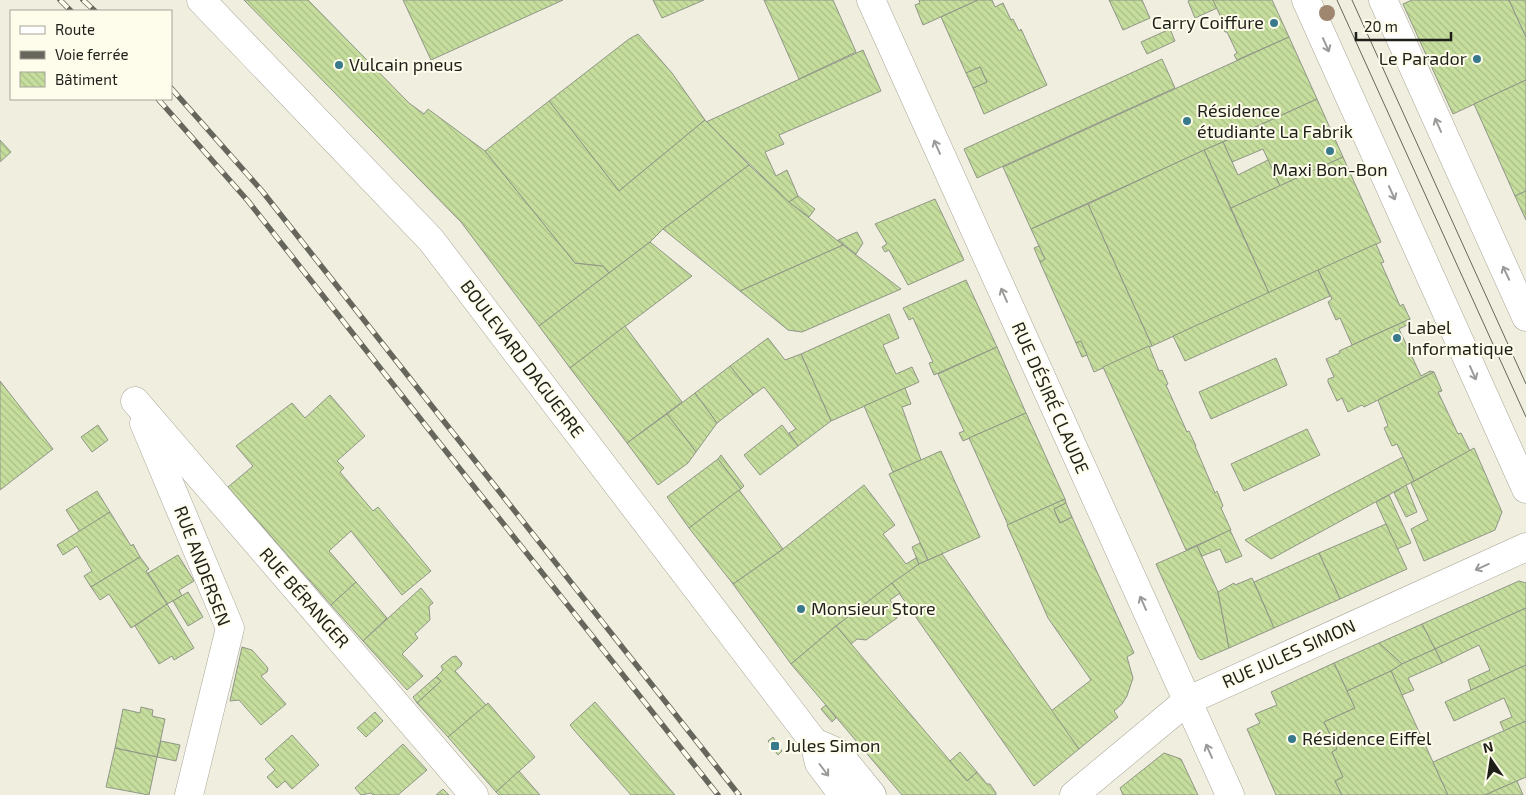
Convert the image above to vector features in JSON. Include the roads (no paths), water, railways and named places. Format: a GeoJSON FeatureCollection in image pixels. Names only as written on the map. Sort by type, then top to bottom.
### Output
{"type":"FeatureCollection","features":[{"type":"Feature","properties":{"kind":"street","name":"BOULEVARD DAGUERRE"},"geometry":{"type":"LineString","coordinates":[[200,0],[432,240],[814,742],[819,764],[843,795]]}},
{"type":"Feature","properties":{"kind":"street","name":"RUE DÉSIRÉ CLAUDE"},"geometry":{"type":"LineString","coordinates":[[871,0],[1230,795]]}},
{"type":"Feature","properties":{"kind":"street"},"geometry":{"type":"LineString","coordinates":[[1306,0],[1526,489]]}},
{"type":"Feature","properties":{"kind":"street"},"geometry":{"type":"LineString","coordinates":[[1382,0],[1526,317]]}},
{"type":"Feature","properties":{"kind":"street","name":"RUE ANDERSEN"},"geometry":{"type":"LineString","coordinates":[[135,401],[230,628],[189,795]]}},
{"type":"Feature","properties":{"kind":"street","name":"RUE BÉRANGER"},"geometry":{"type":"LineString","coordinates":[[135,401],[474,795]]}},
{"type":"Feature","properties":{"kind":"street","name":"RUE JULES SIMON"},"geometry":{"type":"LineString","coordinates":[[1074,795],[1187,701],[1526,546]]}},
{"type":"Feature","properties":{"kind":"street","name":"BOULEVARD DAGUERRE"},"geometry":{"type":"LineString","coordinates":[[814,742],[837,752],[872,795]]}},
{"type":"Feature","properties":{"kind":"tram line"},"geometry":{"type":"LineString","coordinates":[[1337,0],[1526,417]]}},
{"type":"Feature","properties":{"kind":"tram line"},"geometry":{"type":"LineString","coordinates":[[1352,0],[1526,384]]}},
{"type":"Feature","properties":{"kind":"railway"},"geometry":{"type":"LineString","coordinates":[[60,0],[70,10]]}},
{"type":"Feature","properties":{"kind":"railway"},"geometry":{"type":"LineString","coordinates":[[83,0],[94,10]]}},
{"type":"Feature","properties":{"kind":"railway"},"geometry":{"type":"LineString","coordinates":[[172,89],[262,191],[739,795]]}},
{"type":"Feature","properties":{"kind":"railway"},"geometry":{"type":"LineString","coordinates":[[159,100],[248,201],[718,795]]}},
{"type":"Feature","properties":{"kind":"place","name":"Carry Coiffure"},"geometry":{"type":"Point","coordinates":[1274,23]}},
{"type":"Feature","properties":{"kind":"place","name":"Le Parador"},"geometry":{"type":"Point","coordinates":[1477,59]}},
{"type":"Feature","properties":{"kind":"place","name":"Vulcain pneus"},"geometry":{"type":"Point","coordinates":[339,65]}},
{"type":"Feature","properties":{"kind":"place","name":"Résidence étudiante La Fabrik"},"geometry":{"type":"Point","coordinates":[1187,121]}},
{"type":"Feature","properties":{"kind":"place","name":"Maxi Bon-Bon"},"geometry":{"type":"Point","coordinates":[1330,151]}},
{"type":"Feature","properties":{"kind":"place","name":"Label Informatique"},"geometry":{"type":"Point","coordinates":[1397,338]}},
{"type":"Feature","properties":{"kind":"place","name":"Monsieur Store"},"geometry":{"type":"Point","coordinates":[801,609]}},
{"type":"Feature","properties":{"kind":"place","name":"Résidence Eiffel"},"geometry":{"type":"Point","coordinates":[1292,739]}},
{"type":"Feature","properties":{"kind":"place","name":"Jules Simon"},"geometry":{"type":"Point","coordinates":[775,746]}}]}
